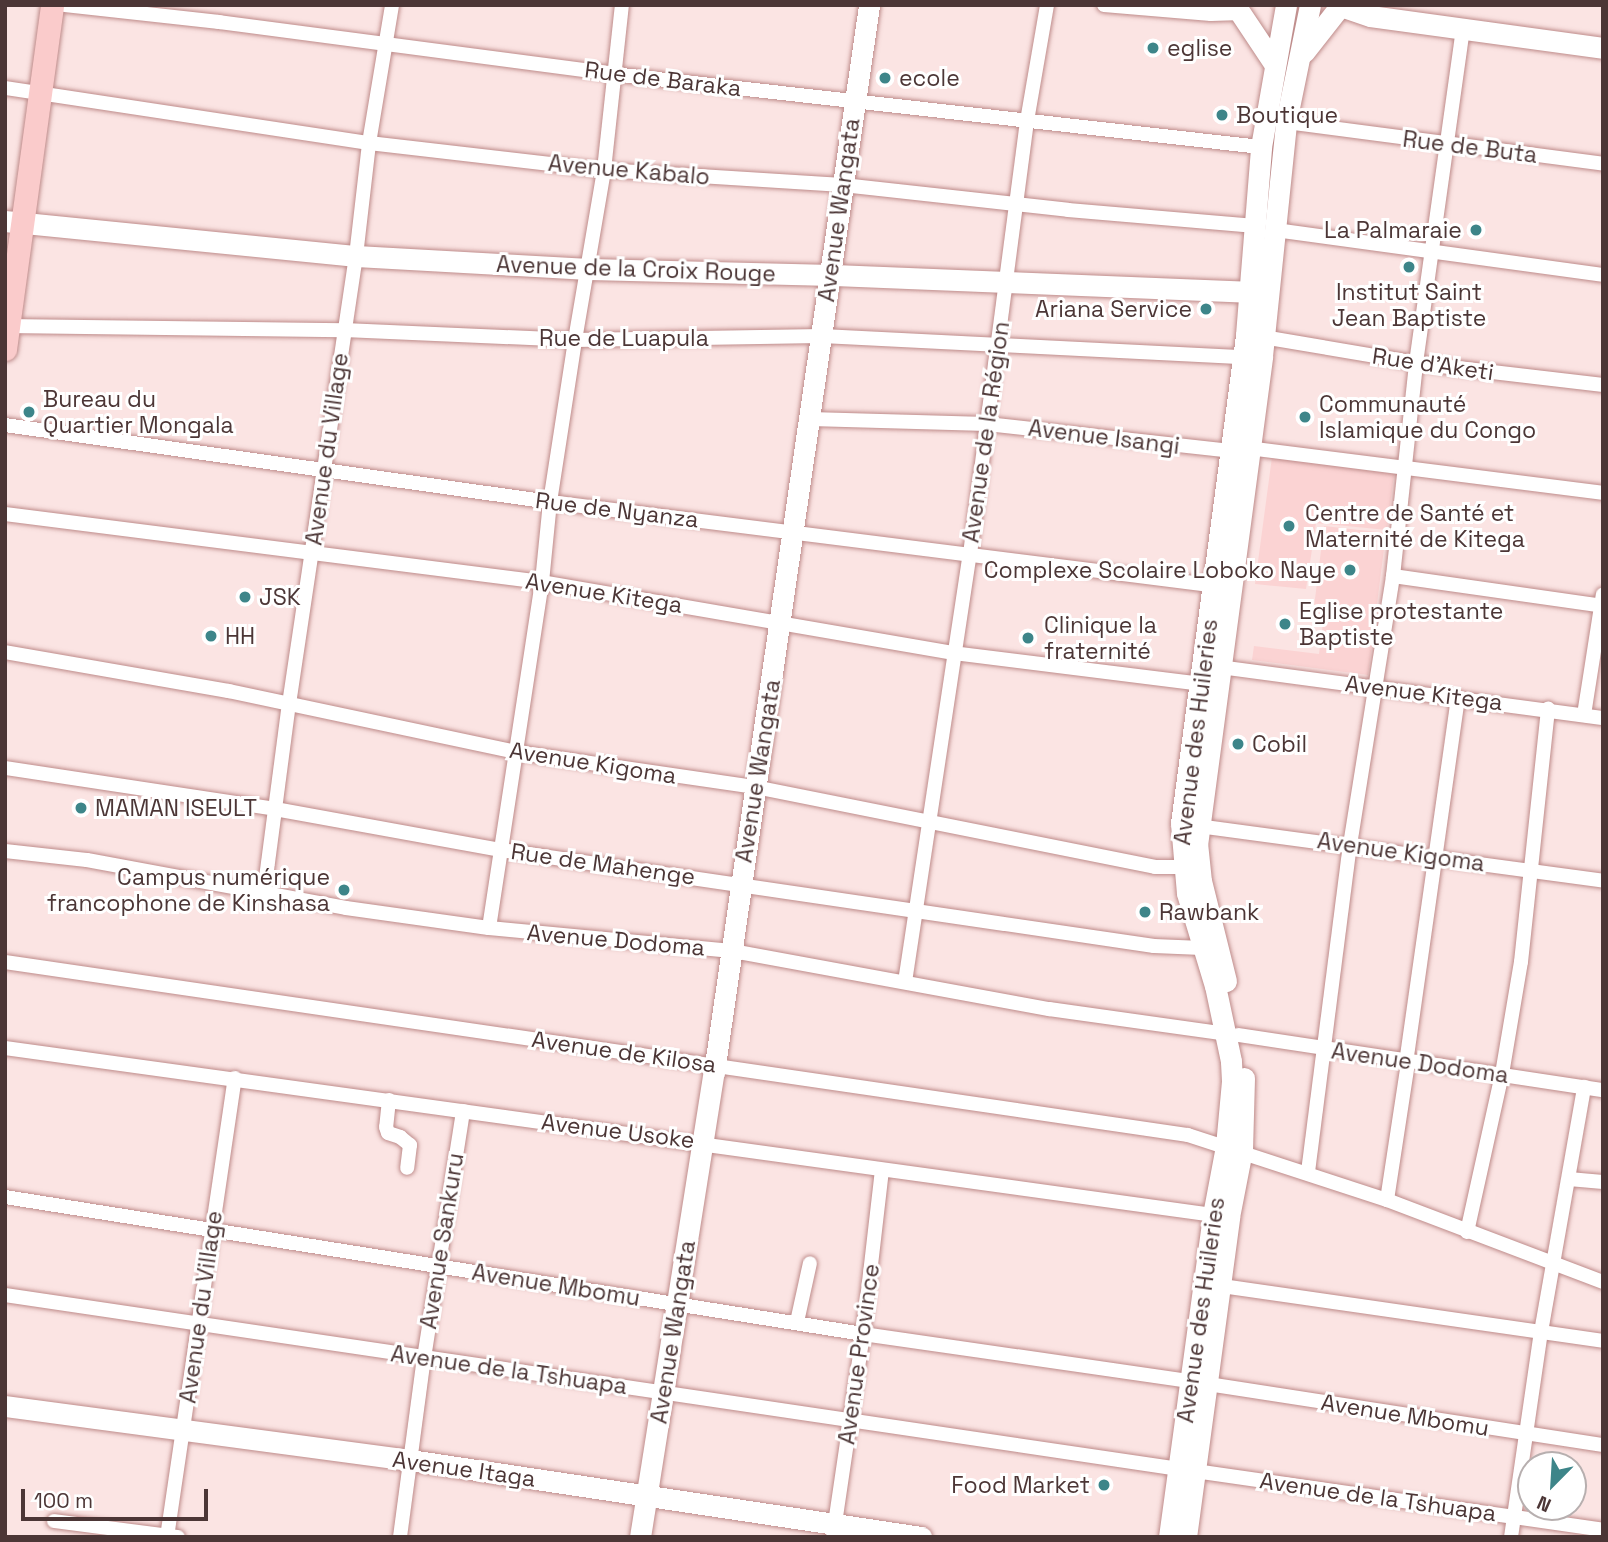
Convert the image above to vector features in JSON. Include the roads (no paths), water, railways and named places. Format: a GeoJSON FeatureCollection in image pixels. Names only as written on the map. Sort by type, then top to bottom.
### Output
{"type":"FeatureCollection","features":[{"type":"Feature","properties":{"kind":"main road"},"geometry":{"type":"LineString","coordinates":[[6,334],[14,222],[41,93],[52,5]]}},
{"type":"Feature","properties":{"kind":"street","name":"Rue de Baraka"},"geometry":{"type":"LineString","coordinates":[[65,5],[219,22],[613,74],[1261,147]]}},
{"type":"Feature","properties":{"kind":"street","name":"Avenue du Village"},"geometry":{"type":"LineString","coordinates":[[264,893],[289,704],[356,256],[369,143],[392,5]]}},
{"type":"Feature","properties":{"kind":"street"},"geometry":{"type":"LineString","coordinates":[[489,928],[542,582],[550,502],[604,170],[622,5]]}},
{"type":"Feature","properties":{"kind":"street","name":"Avenue Wangata"},"geometry":{"type":"LineString","coordinates":[[640,1537],[732,951],[832,275],[853,100],[869,5]]}},
{"type":"Feature","properties":{"kind":"street","name":"Avenue de la Région"},"geometry":{"type":"LineString","coordinates":[[905,982],[927,823],[970,554],[1027,121],[1047,5]]}},
{"type":"Feature","properties":{"kind":"street"},"geometry":{"type":"LineString","coordinates":[[1104,5],[1211,14],[1238,9],[1275,65]]}},
{"type":"Feature","properties":{"kind":"street","name":"Avenue des Huileries"},"geometry":{"type":"LineString","coordinates":[[1265,228],[1261,147],[1286,5]]}},
{"type":"Feature","properties":{"kind":"street","name":"Avenue des Huileries"},"geometry":{"type":"LineString","coordinates":[[1186,1537],[1187,1470],[1221,1216],[1234,1148],[1232,1035],[1190,824],[1201,684],[1222,587],[1239,449],[1243,357],[1259,292],[1265,228],[1310,5]]}},
{"type":"Feature","properties":{"kind":"street"},"geometry":{"type":"LineString","coordinates":[[1301,56],[1340,6],[1370,16],[1603,48]]}},
{"type":"Feature","properties":{"kind":"street"},"geometry":{"type":"LineString","coordinates":[[1308,1172],[1350,845],[1394,576],[1430,250],[1463,28]]}},
{"type":"Feature","properties":{"kind":"street","name":"Avenue Kabalo"},"geometry":{"type":"LineString","coordinates":[[5,88],[369,143],[604,170],[843,185],[1265,228],[1603,275]]}},
{"type":"Feature","properties":{"kind":"street","name":"Rue de Buta"},"geometry":{"type":"LineString","coordinates":[[1286,122],[1603,164]]}},
{"type":"Feature","properties":{"kind":"street","name":"Avenue de la Croix Rouge"},"geometry":{"type":"LineString","coordinates":[[14,222],[356,256],[589,270],[832,275],[1259,292]]}},
{"type":"Feature","properties":{"kind":"street","name":"Avenue des Huileries"},"geometry":{"type":"LineString","coordinates":[[1239,449],[1263,337],[1259,292]]}},
{"type":"Feature","properties":{"kind":"street","name":"Rue de Luapula"},"geometry":{"type":"LineString","coordinates":[[6,334],[344,330],[575,340],[822,336],[1243,357]]}},
{"type":"Feature","properties":{"kind":"street","name":"Rue d'Aketi"},"geometry":{"type":"LineString","coordinates":[[1263,337],[1416,363],[1603,385]]}},
{"type":"Feature","properties":{"kind":"street","name":"Avenue Isangi"},"geometry":{"type":"LineString","coordinates":[[810,419],[987,424],[1407,466],[1603,493]]}},
{"type":"Feature","properties":{"kind":"street","name":"Rue de Nyanza"},"geometry":{"type":"LineString","coordinates":[[5,425],[550,502],[1222,587]]}},
{"type":"Feature","properties":{"kind":"street","name":"Avenue Kitega"},"geometry":{"type":"LineString","coordinates":[[5,514],[542,582],[781,621],[953,653],[1201,684]]}},
{"type":"Feature","properties":{"kind":"street"},"geometry":{"type":"LineString","coordinates":[[1394,576],[1602,602],[1584,715]]}},
{"type":"Feature","properties":{"kind":"street","name":"Avenue des Huileries"},"geometry":{"type":"LineString","coordinates":[[1222,587],[1220,667],[1182,867],[1202,948],[1232,1035]]}},
{"type":"Feature","properties":{"kind":"street","name":"Avenue Kigoma"},"geometry":{"type":"LineString","coordinates":[[5,652],[229,691],[515,752],[755,787],[1155,867],[1182,867]]}},
{"type":"Feature","properties":{"kind":"street","name":"Avenue Kitega"},"geometry":{"type":"LineString","coordinates":[[1220,667],[1548,708],[1603,718]]}},
{"type":"Feature","properties":{"kind":"street"},"geometry":{"type":"LineString","coordinates":[[1387,1199],[1458,698]]}},
{"type":"Feature","properties":{"kind":"street"},"geometry":{"type":"LineString","coordinates":[[1466,1232],[1502,1073],[1532,872],[1548,708]]}},
{"type":"Feature","properties":{"kind":"street","name":"Rue de Mahenge"},"geometry":{"type":"LineString","coordinates":[[5,768],[275,809],[501,850],[1154,946],[1202,948]]}},
{"type":"Feature","properties":{"kind":"street","name":"Avenue Kigoma"},"geometry":{"type":"LineString","coordinates":[[1190,824],[1603,881]]}},
{"type":"Feature","properties":{"kind":"street","name":"Avenue Dodoma"},"geometry":{"type":"LineString","coordinates":[[5,851],[87,860],[264,893],[489,928],[732,951],[1049,1009],[1407,1063],[1502,1073],[1603,1090]]}},
{"type":"Feature","properties":{"kind":"street","name":"Avenue de Kilosa"},"geometry":{"type":"LineString","coordinates":[[5,962],[715,1064],[845,1086],[1138,1126],[1234,1148],[1308,1172],[1387,1199],[1466,1232],[1603,1282]]}},
{"type":"Feature","properties":{"kind":"street","name":"Avenue Usoke"},"geometry":{"type":"LineString","coordinates":[[5,1048],[703,1142],[882,1171],[1221,1216]]}},
{"type":"Feature","properties":{"kind":"street","name":"Avenue du Village"},"geometry":{"type":"LineString","coordinates":[[171,1536],[235,1078]]}},
{"type":"Feature","properties":{"kind":"street"},"geometry":{"type":"LineString","coordinates":[[1511,1537],[1541,1332],[1584,1087]]}},
{"type":"Feature","properties":{"kind":"street"},"geometry":{"type":"LineString","coordinates":[[389,1100],[386,1126],[388,1133],[400,1137],[410,1145],[407,1168]]}},
{"type":"Feature","properties":{"kind":"street","name":"Avenue Sankuru"},"geometry":{"type":"LineString","coordinates":[[400,1537],[424,1358],[463,1111]]}},
{"type":"Feature","properties":{"kind":"street","name":"Avenue Province"},"geometry":{"type":"LineString","coordinates":[[834,1531],[863,1334],[882,1171]]}},
{"type":"Feature","properties":{"kind":"street"},"geometry":{"type":"LineString","coordinates":[[1569,1180],[1603,1182]]}},
{"type":"Feature","properties":{"kind":"street","name":"Avenue Mbomu"},"geometry":{"type":"LineString","coordinates":[[5,1196],[438,1268],[1603,1445]]}},
{"type":"Feature","properties":{"kind":"street","name":"Avenue des Huileries"},"geometry":{"type":"LineString","coordinates":[[1199,1382],[1222,1286],[1221,1216]]}},
{"type":"Feature","properties":{"kind":"street"},"geometry":{"type":"LineString","coordinates":[[797,1322],[810,1263]]}},
{"type":"Feature","properties":{"kind":"street"},"geometry":{"type":"LineString","coordinates":[[1222,1286],[1603,1341]]}},
{"type":"Feature","properties":{"kind":"street","name":"Avenue de la Tshuapa"},"geometry":{"type":"LineString","coordinates":[[5,1295],[850,1422],[1603,1530]]}},
{"type":"Feature","properties":{"kind":"street","name":"Avenue Itaga"},"geometry":{"type":"LineString","coordinates":[[5,1406],[410,1460],[647,1496],[834,1531],[921,1537]]}},
{"type":"Feature","properties":{"kind":"street","name":"Avenue des Huileries"},"geometry":{"type":"LineString","coordinates":[[1169,1537],[1187,1470]]}},
{"type":"Feature","properties":{"kind":"street"},"geometry":{"type":"LineString","coordinates":[[54,1521],[171,1536]]}},
{"type":"Feature","properties":{"kind":"place","name":"eglise"},"geometry":{"type":"Point","coordinates":[1153,48]}},
{"type":"Feature","properties":{"kind":"place","name":"ecole"},"geometry":{"type":"Point","coordinates":[885,78]}},
{"type":"Feature","properties":{"kind":"place","name":"Boutique"},"geometry":{"type":"Point","coordinates":[1222,115]}},
{"type":"Feature","properties":{"kind":"place","name":"La Palmaraie"},"geometry":{"type":"Point","coordinates":[1476,230]}},
{"type":"Feature","properties":{"kind":"place","name":"Institut Saint Jean Baptiste"},"geometry":{"type":"Point","coordinates":[1409,267]}},
{"type":"Feature","properties":{"kind":"place","name":"Ariana Service"},"geometry":{"type":"Point","coordinates":[1206,309]}},
{"type":"Feature","properties":{"kind":"place","name":"Bureau du Quartier Mongala"},"geometry":{"type":"Point","coordinates":[29,412]}},
{"type":"Feature","properties":{"kind":"place","name":"Communauté Islamique du Congo"},"geometry":{"type":"Point","coordinates":[1305,417]}},
{"type":"Feature","properties":{"kind":"place","name":"Centre de Santé et Maternité de Kitega"},"geometry":{"type":"Point","coordinates":[1289,526]}},
{"type":"Feature","properties":{"kind":"place","name":"Complexe Scolaire Loboko Naye"},"geometry":{"type":"Point","coordinates":[1350,570]}},
{"type":"Feature","properties":{"kind":"place","name":"JSK"},"geometry":{"type":"Point","coordinates":[245,597]}},
{"type":"Feature","properties":{"kind":"place","name":"Eglise protestante Baptiste"},"geometry":{"type":"Point","coordinates":[1285,624]}},
{"type":"Feature","properties":{"kind":"place","name":"HH"},"geometry":{"type":"Point","coordinates":[211,636]}},
{"type":"Feature","properties":{"kind":"place","name":"Clinique la fraternité"},"geometry":{"type":"Point","coordinates":[1028,638]}},
{"type":"Feature","properties":{"kind":"place","name":"Cobil"},"geometry":{"type":"Point","coordinates":[1238,744]}},
{"type":"Feature","properties":{"kind":"place","name":"MAMAN ISEULT"},"geometry":{"type":"Point","coordinates":[81,808]}},
{"type":"Feature","properties":{"kind":"place","name":"Campus numérique francophone de Kinshasa"},"geometry":{"type":"Point","coordinates":[344,890]}},
{"type":"Feature","properties":{"kind":"place","name":"Rawbank"},"geometry":{"type":"Point","coordinates":[1145,912]}},
{"type":"Feature","properties":{"kind":"place","name":"Food Market"},"geometry":{"type":"Point","coordinates":[1104,1485]}}]}
